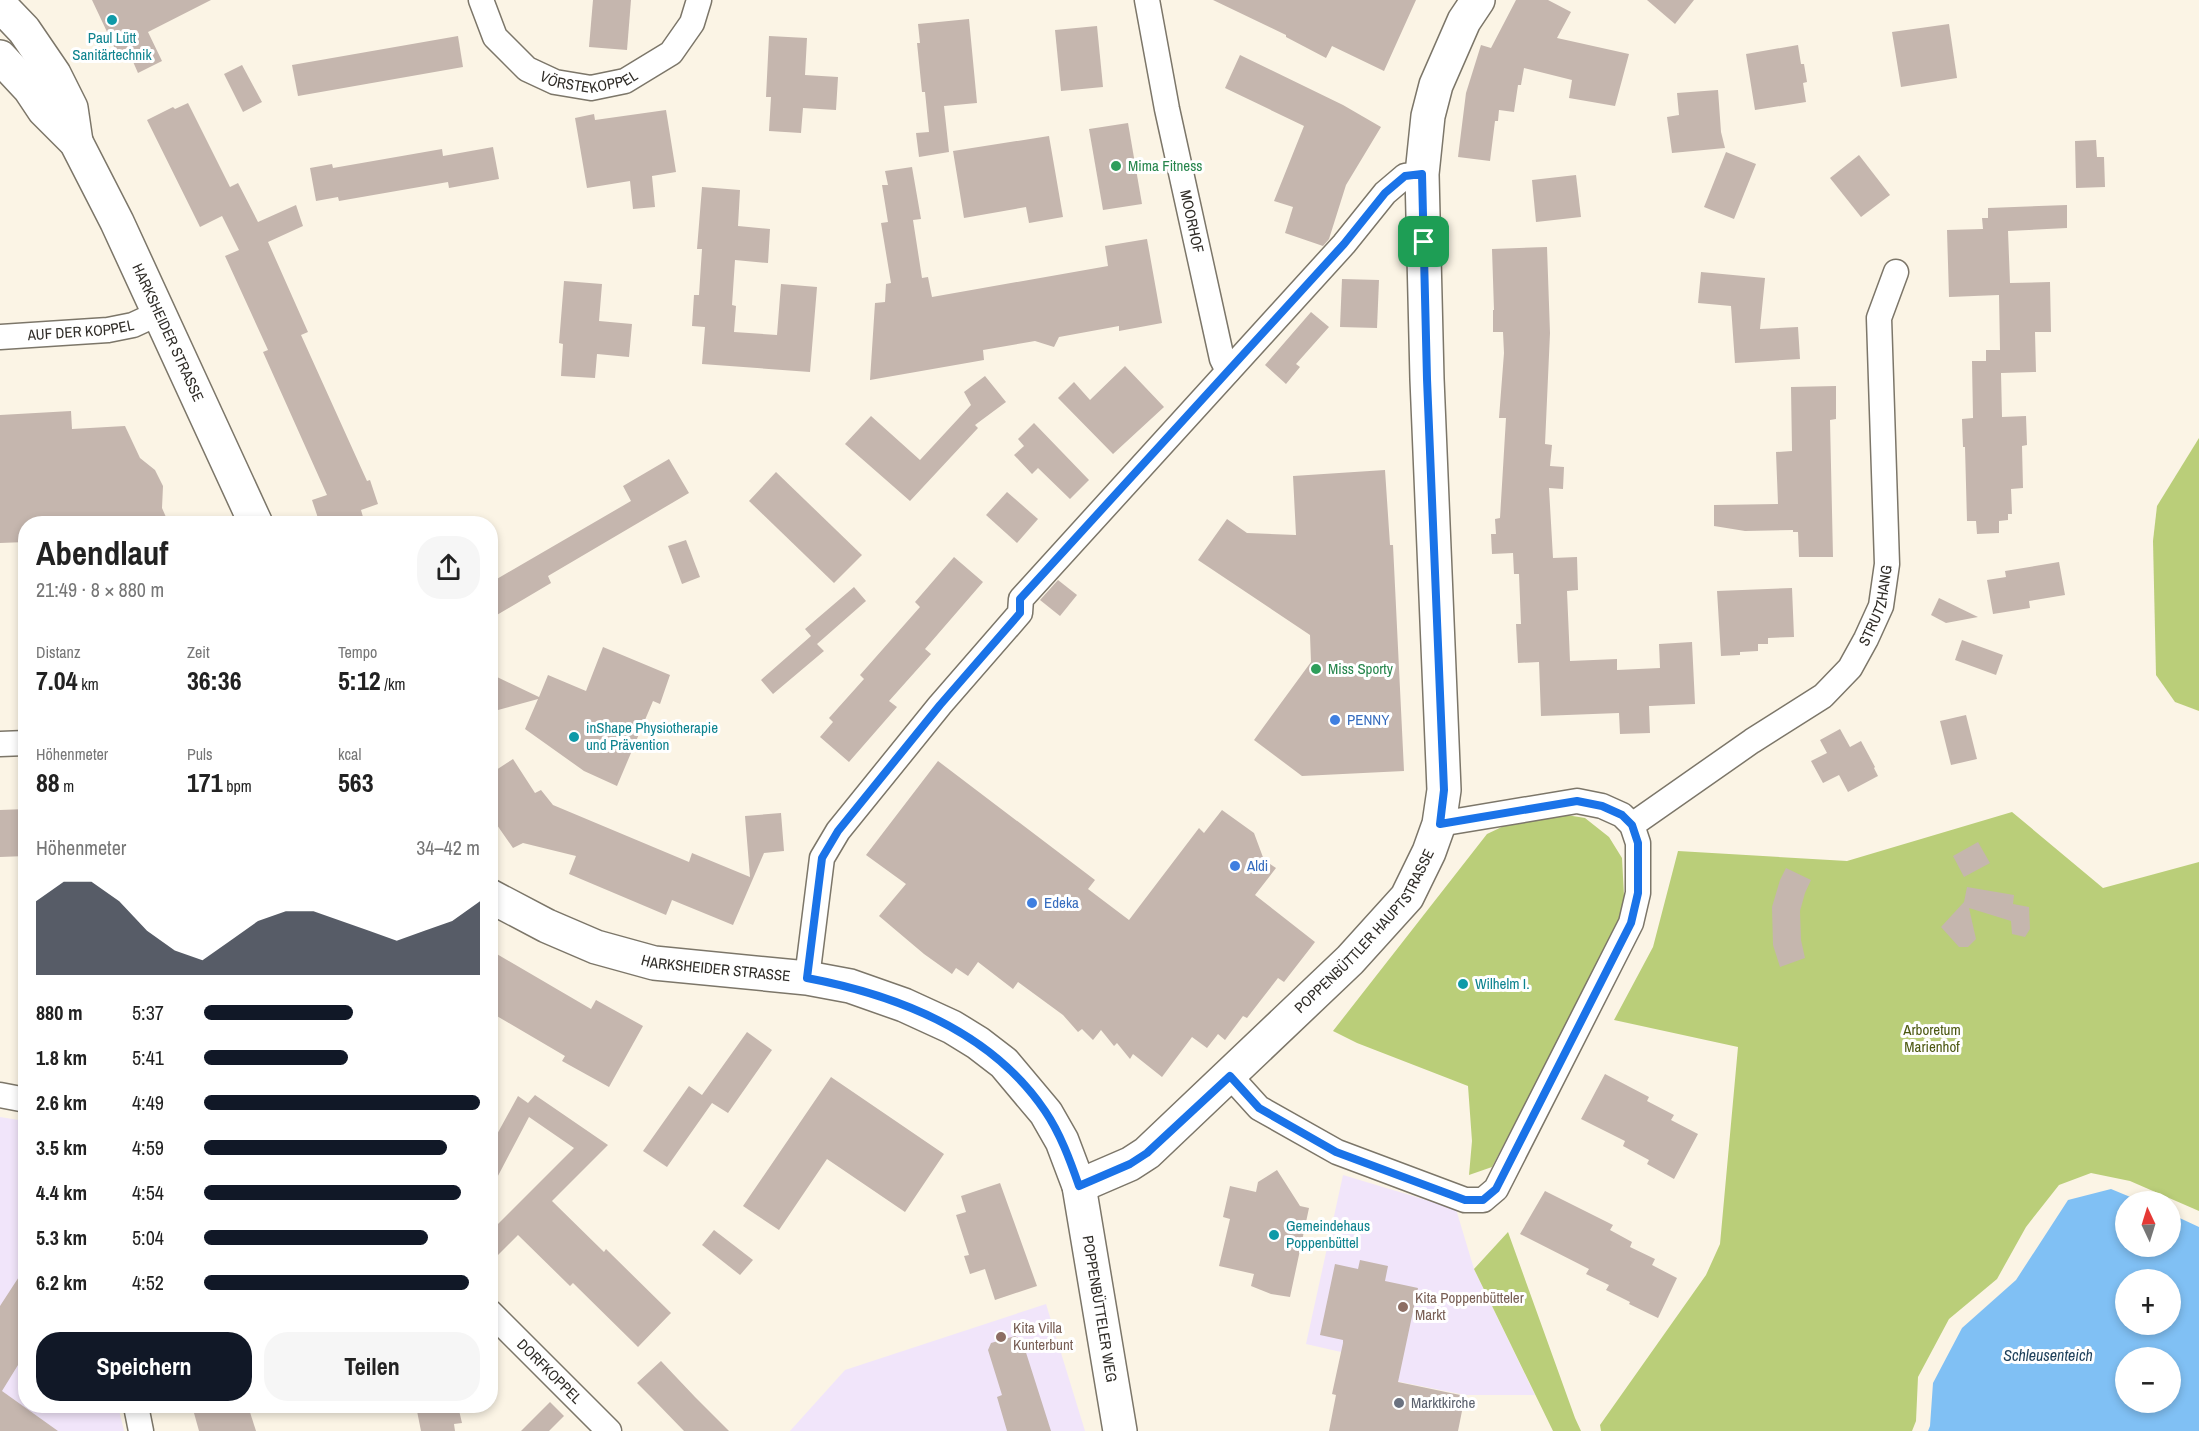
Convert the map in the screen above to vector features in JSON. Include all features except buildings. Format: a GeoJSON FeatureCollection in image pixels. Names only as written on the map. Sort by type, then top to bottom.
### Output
{"type":"FeatureCollection","features":[{"type":"Feature","properties":{"kind":"main road","name":"POPPENBÜTTLER HAUPTSTRASSE"},"geometry":{"type":"LineString","coordinates":[[1079,1186],[1130,1164],[1147,1153],[1350,960],[1407,897],[1440,824],[1444,790],[1427,379],[1422,174],[1428,116],[1436,85],[1464,21],[1478,0]]}},
{"type":"Feature","properties":{"kind":"main road","name":"HARKSHEIDER STRASSE"},"geometry":{"type":"LineString","coordinates":[[7,10],[54,74],[71,108],[76,142]]}},
{"type":"Feature","properties":{"kind":"main road","name":"HARKSHEIDER STRASSE"},"geometry":{"type":"LineString","coordinates":[[0,57],[30,89],[44,110],[76,142],[117,222],[252,516]]}},
{"type":"Feature","properties":{"kind":"main road","name":"HARKSHEIDER STRASSE"},"geometry":{"type":"LineString","coordinates":[[498,900],[547,927],[596,947],[654,963],[807,978],[850,986],[904,1005],[952,1027],[1004,1063],[1046,1113],[1062,1141],[1079,1186]]}},
{"type":"Feature","properties":{"kind":"main road","name":"POPPENBÜTTELER WEG"},"geometry":{"type":"LineString","coordinates":[[1079,1186],[1120,1431]]}},
{"type":"Feature","properties":{"kind":"street","name":"VÖRSTEKOPPEL"},"geometry":{"type":"LineString","coordinates":[[481,0],[495,37],[527,69],[555,82],[591,88],[625,81],[671,53],[692,23],[699,0]]}},
{"type":"Feature","properties":{"kind":"street","name":"MOORHOF"},"geometry":{"type":"LineString","coordinates":[[1147,0],[1167,109],[1222,359],[1228,371]]}},
{"type":"Feature","properties":{"kind":"street"},"geometry":{"type":"LineString","coordinates":[[807,978],[822,858],[838,831],[940,705],[1020,613],[1020,599],[1344,244],[1385,193],[1405,176],[1422,174]]}},
{"type":"Feature","properties":{"kind":"street","name":"STRUTZHANG"},"geometry":{"type":"LineString","coordinates":[[1632,825],[1752,741],[1823,696],[1850,668],[1866,639],[1881,606],[1887,564],[1879,318],[1896,272]]}},
{"type":"Feature","properties":{"kind":"street","name":"AUF DER KOPPEL"},"geometry":{"type":"LineString","coordinates":[[0,337],[108,330],[133,326],[159,313]]}},
{"type":"Feature","properties":{"kind":"street"},"geometry":{"type":"LineString","coordinates":[[0,744],[18,743]]}},
{"type":"Feature","properties":{"kind":"street"},"geometry":{"type":"LineString","coordinates":[[1230,1076],[1259,1108],[1336,1152],[1465,1200],[1483,1200],[1496,1189],[1631,923],[1640,872],[1638,843],[1632,825],[1622,815],[1602,806],[1577,801],[1440,824]]}},
{"type":"Feature","properties":{"kind":"street"},"geometry":{"type":"LineString","coordinates":[[0,1095],[18,1098]]}},
{"type":"Feature","properties":{"kind":"street","name":"DORFKOPPEL"},"geometry":{"type":"LineString","coordinates":[[498,1320],[609,1431]]}},
{"type":"Feature","properties":{"kind":"street"},"geometry":{"type":"LineString","coordinates":[[137,1413],[141,1431]]}},
{"type":"Feature","properties":{"kind":"shaded area"},"geometry":{"type":"Polygon","coordinates":[[[0,1117],[18,1120],[18,1413],[120,1413],[124,1431],[0,1431],[0,1117]]]}},
{"type":"Feature","properties":{"kind":"shaded area","name":"Kita Poppenbütteler Markt"},"geometry":{"type":"Polygon","coordinates":[[[1343,1175],[1456,1209],[1474,1269],[1535,1395],[1465,1395],[1361,1374],[1341,1352],[1306,1344],[1343,1175]]]}},
{"type":"Feature","properties":{"kind":"shaded area","name":"Kita Villa Kunterbunt"},"geometry":{"type":"Polygon","coordinates":[[[1046,1304],[1085,1431],[790,1431],[845,1370],[1046,1304]]]}},
{"type":"Feature","properties":{"kind":"green space"},"geometry":{"type":"Polygon","coordinates":[[[2199,438],[2199,711],[2175,702],[2156,675],[2153,541],[2157,506],[2199,438]]]}},
{"type":"Feature","properties":{"kind":"green space","name":"Arboretum Marienhof"},"geometry":{"type":"Polygon","coordinates":[[[2012,812],[2103,888],[2199,862],[2199,1211],[2181,1203],[2181,1191],[2153,1191],[2130,1181],[2091,1173],[2059,1185],[2026,1227],[1997,1279],[1949,1319],[1918,1377],[1916,1421],[1912,1431],[1601,1431],[1600,1425],[1706,1275],[1720,1244],[1738,1047],[1614,1020],[1653,947],[1678,851],[1847,861],[2012,812]]]}},
{"type":"Feature","properties":{"kind":"green space"},"geometry":{"type":"Polygon","coordinates":[[[1554,813],[1585,818],[1609,837],[1622,858],[1625,914],[1492,1167],[1469,1175],[1472,1141],[1468,1086],[1357,1043],[1333,1031],[1487,834],[1527,815],[1554,813]]]}},
{"type":"Feature","properties":{"kind":"green space"},"geometry":{"type":"Polygon","coordinates":[[[1508,1232],[1581,1431],[1553,1431],[1474,1269],[1508,1232]]]}},
{"type":"Feature","properties":{"kind":"water","name":"Schleusenteich"},"geometry":{"type":"Polygon","coordinates":[[[2111,1189],[2116,1191],[2115,1257],[2181,1257],[2181,1219],[2199,1227],[2199,1431],[1928,1431],[1933,1383],[1962,1328],[2016,1280],[2068,1200],[2111,1189]]]}},
{"type":"Feature","properties":{"kind":"place","name":"Paul Lütt Sanitärtechnik"},"geometry":{"type":"Point","coordinates":[112,20]}},
{"type":"Feature","properties":{"kind":"place","name":"Mima Fitness"},"geometry":{"type":"Point","coordinates":[1116,166]}},
{"type":"Feature","properties":{"kind":"place","name":"Miss Sporty"},"geometry":{"type":"Point","coordinates":[1316,669]}},
{"type":"Feature","properties":{"kind":"place","name":"PENNY"},"geometry":{"type":"Point","coordinates":[1335,720]}},
{"type":"Feature","properties":{"kind":"place","name":"inShape Physiotherapie und Prävention"},"geometry":{"type":"Point","coordinates":[574,737]}},
{"type":"Feature","properties":{"kind":"place","name":"Aldi"},"geometry":{"type":"Point","coordinates":[1235,866]}},
{"type":"Feature","properties":{"kind":"place","name":"Edeka"},"geometry":{"type":"Point","coordinates":[1032,903]}},
{"type":"Feature","properties":{"kind":"place","name":"Wilhelm I."},"geometry":{"type":"Point","coordinates":[1463,984]}},
{"type":"Feature","properties":{"kind":"place","name":"Gemeindehaus Poppenbüttel"},"geometry":{"type":"Point","coordinates":[1274,1235]}},
{"type":"Feature","properties":{"kind":"place","name":"Kita Poppenbütteler Markt"},"geometry":{"type":"Point","coordinates":[1403,1307]}},
{"type":"Feature","properties":{"kind":"place","name":"Kita Villa Kunterbunt"},"geometry":{"type":"Point","coordinates":[1001,1337]}},
{"type":"Feature","properties":{"kind":"place","name":"Marktkirche"},"geometry":{"type":"Point","coordinates":[1399,1403]}},
{"type":"Feature","properties":{"kind":"route"},"geometry":{"type":"LineString","coordinates":[[1422,174],[1424,242],[1427,379],[1444,790],[1440,824],[1577,801],[1602,806],[1622,815],[1632,825],[1638,843],[1640,872],[1631,923],[1496,1189],[1483,1200],[1465,1200],[1336,1152],[1259,1108],[1230,1076],[1147,1153],[1130,1164],[1079,1186],[1062,1141],[1046,1113],[1004,1063],[978,1043],[952,1027],[904,1005],[850,986],[807,978],[822,858],[838,831],[940,705],[1020,613],[1020,599],[1344,244],[1385,193],[1405,176],[1422,174]]}}]}
